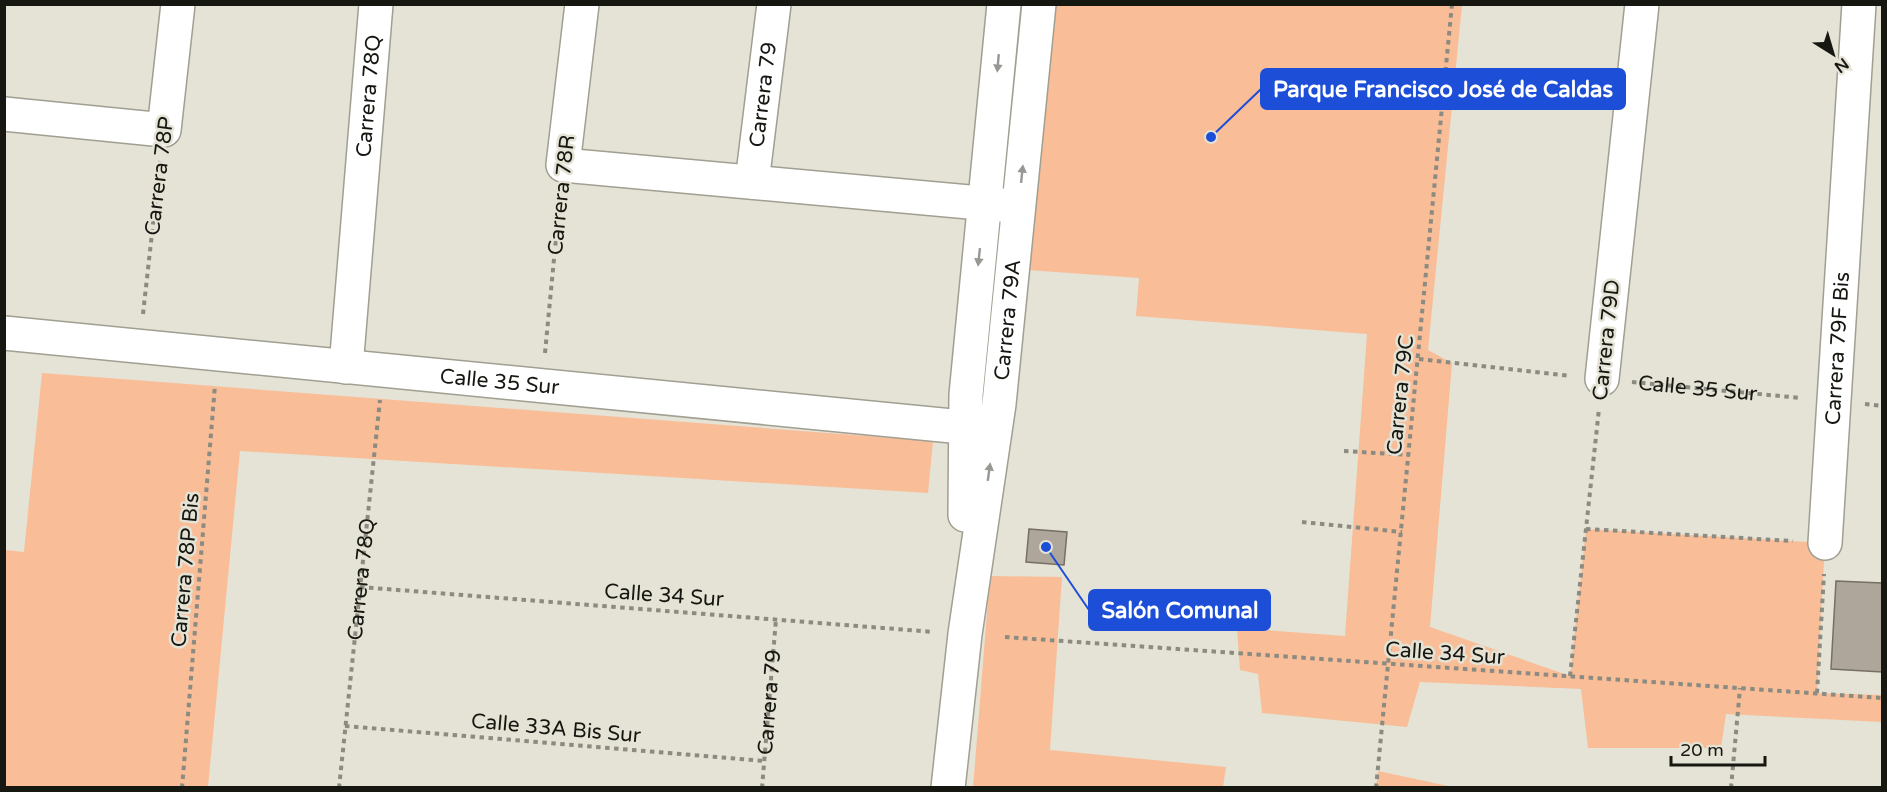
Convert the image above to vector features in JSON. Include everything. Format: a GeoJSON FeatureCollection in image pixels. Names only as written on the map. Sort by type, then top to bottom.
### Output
{"type":"FeatureCollection","features":[{"type":"Feature","properties":{"kind":"street","name":"Carrera 78P"},"geometry":{"type":"LineString","coordinates":[[164,130],[178,4]]}},
{"type":"Feature","properties":{"kind":"street","name":"Carrera 78Q"},"geometry":{"type":"LineString","coordinates":[[346,367],[376,4]]}},
{"type":"Feature","properties":{"kind":"street","name":"Carrera 78R"},"geometry":{"type":"LineString","coordinates":[[563,165],[582,4]]}},
{"type":"Feature","properties":{"kind":"street","name":"Carrera 79"},"geometry":{"type":"LineString","coordinates":[[752,182],[774,4]]}},
{"type":"Feature","properties":{"kind":"street","name":"Carrera 79A"},"geometry":{"type":"LineString","coordinates":[[980,429],[966,395],[1004,4]]}},
{"type":"Feature","properties":{"kind":"street","name":"Carrera 79A"},"geometry":{"type":"LineString","coordinates":[[948,788],[965,634],[980,429],[1019,207],[1039,4]]}},
{"type":"Feature","properties":{"kind":"street","name":"Carrera 79D"},"geometry":{"type":"LineString","coordinates":[[1602,379],[1642,4]]}},
{"type":"Feature","properties":{"kind":"street","name":"Carrera 79F Bis"},"geometry":{"type":"LineString","coordinates":[[1826,543],[1859,4]]}},
{"type":"Feature","properties":{"kind":"street"},"geometry":{"type":"LineString","coordinates":[[4,114],[164,130]]}},
{"type":"Feature","properties":{"kind":"street"},"geometry":{"type":"LineString","coordinates":[[563,165],[1019,207]]}},
{"type":"Feature","properties":{"kind":"street","name":"Calle 35 Sur"},"geometry":{"type":"LineString","coordinates":[[4,333],[980,429]]}},
{"type":"Feature","properties":{"kind":"path","name":"Carrera 79C"},"geometry":{"type":"LineString","coordinates":[[1376,788],[1452,4]]}},
{"type":"Feature","properties":{"kind":"path","name":"Carrera 78P"},"geometry":{"type":"LineString","coordinates":[[139,346],[164,130]]}},
{"type":"Feature","properties":{"kind":"path","name":"Carrera 78R"},"geometry":{"type":"LineString","coordinates":[[541,386],[563,165]]}},
{"type":"Feature","properties":{"kind":"path","name":"Carrera 78P Bis"},"geometry":{"type":"LineString","coordinates":[[182,788],[218,354]]}},
{"type":"Feature","properties":{"kind":"path","name":"Calle 35 Sur"},"geometry":{"type":"LineString","coordinates":[[1419,358],[1602,379],[1834,401]]}},
{"type":"Feature","properties":{"kind":"path","name":"Carrera 78Q"},"geometry":{"type":"LineString","coordinates":[[339,788],[383,371]]}},
{"type":"Feature","properties":{"kind":"path","name":"Carrera 79D"},"geometry":{"type":"LineString","coordinates":[[1570,676],[1602,379]]}},
{"type":"Feature","properties":{"kind":"path"},"geometry":{"type":"LineString","coordinates":[[1344,451],[1409,455]]}},
{"type":"Feature","properties":{"kind":"path"},"geometry":{"type":"LineString","coordinates":[[1302,522],[1402,532]]}},
{"type":"Feature","properties":{"kind":"path"},"geometry":{"type":"LineString","coordinates":[[1586,529],[1826,543],[1816,693]]}},
{"type":"Feature","properties":{"kind":"path","name":"Calle 34 Sur"},"geometry":{"type":"LineString","coordinates":[[360,586],[965,634]]}},
{"type":"Feature","properties":{"kind":"path","name":"Carrera 79"},"geometry":{"type":"LineString","coordinates":[[762,788],[776,619]]}},
{"type":"Feature","properties":{"kind":"path","name":"Calle 34 Sur"},"geometry":{"type":"LineString","coordinates":[[1005,637],[1882,698]]}},
{"type":"Feature","properties":{"kind":"path"},"geometry":{"type":"LineString","coordinates":[[1731,788],[1740,688]]}},
{"type":"Feature","properties":{"kind":"path","name":"Calle 33A Bis Sur"},"geometry":{"type":"LineString","coordinates":[[345,726],[764,761]]}},
{"type":"Feature","properties":{"kind":"shaded area"},"geometry":{"type":"Polygon","coordinates":[[[1051,5],[1462,5],[1428,350],[1452,363],[1430,627],[1570,676],[1586,529],[1825,543],[1817,693],[1882,695],[1882,722],[1726,714],[1721,748],[1588,748],[1581,689],[1420,682],[1407,727],[1262,713],[1258,674],[1240,670],[1237,628],[1345,636],[1367,334],[1136,316],[1139,278],[1028,270],[1051,5]]]}},
{"type":"Feature","properties":{"kind":"shaded area"},"geometry":{"type":"Polygon","coordinates":[[[42,373],[933,441],[928,493],[240,451],[208,787],[5,788],[5,550],[24,552],[42,373]]]}},
{"type":"Feature","properties":{"kind":"shaded area"},"geometry":{"type":"Polygon","coordinates":[[[990,576],[1062,577],[1050,750],[1226,767],[1223,787],[973,788],[990,576]]]}},
{"type":"Feature","properties":{"kind":"shaded area"},"geometry":{"type":"Polygon","coordinates":[[[1378,771],[1453,787],[1376,787],[1378,771]]]}},
{"type":"Feature","properties":{"kind":"building"},"geometry":{"type":"Polygon","coordinates":[[[1029,529],[1067,532],[1064,565],[1026,562],[1029,529]]]}},
{"type":"Feature","properties":{"kind":"building"},"geometry":{"type":"Polygon","coordinates":[[[1836,581],[1882,583],[1882,672],[1831,669],[1836,581]]]}},
{"type":"Feature","properties":{"kind":"place","name":"Parque Francisco José de Caldas"},"geometry":{"type":"Point","coordinates":[1211,137]}},
{"type":"Feature","properties":{"kind":"place","name":"Salón Comunal"},"geometry":{"type":"Point","coordinates":[1046,547]}}]}
